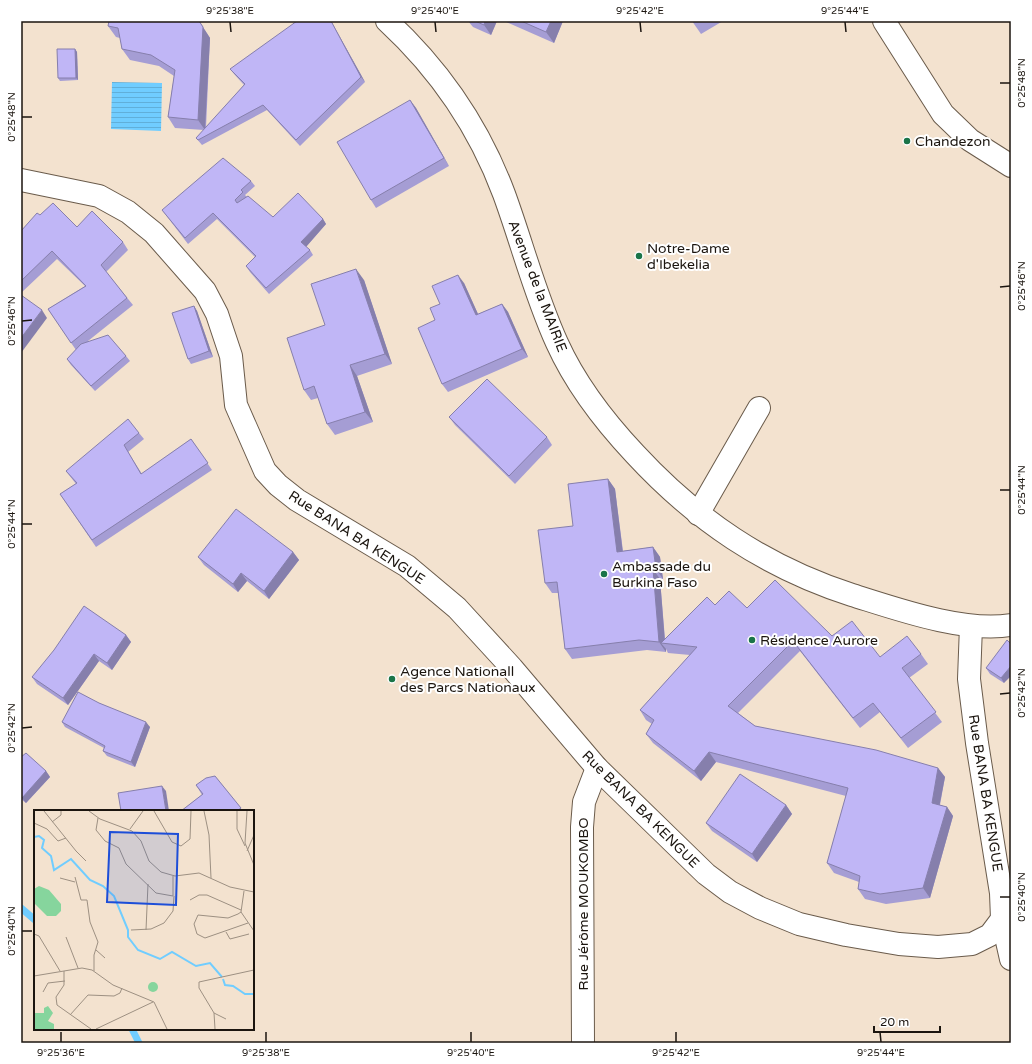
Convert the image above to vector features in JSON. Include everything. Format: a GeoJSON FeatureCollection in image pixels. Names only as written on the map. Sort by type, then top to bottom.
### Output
{"type":"FeatureCollection","features":[{"type":"Feature","properties":{"kind":"street","name":"Avenue de la MAIRIE"},"geometry":{"type":"LineString","coordinates":[[387,21],[414,46],[441,80],[470,121],[489,158],[503,192],[557,343],[579,383],[602,416],[662,483],[698,514],[740,544],[768,560],[812,580],[873,602],[916,614],[971,626],[1011,625]]}},
{"type":"Feature","properties":{"kind":"street"},"geometry":{"type":"LineString","coordinates":[[884,21],[943,114],[970,140],[1011,166]]}},
{"type":"Feature","properties":{"kind":"street","name":"Rue BANA BA KENGUE"},"geometry":{"type":"LineString","coordinates":[[21,180],[99,196],[128,212],[154,234],[205,291],[217,314],[231,356],[236,405],[264,471],[297,500],[407,566],[457,608],[512,668],[596,768],[706,874],[736,895],[760,908],[799,924],[846,935],[899,944],[938,947],[972,944],[990,935],[1002,919],[1001,893],[977,743],[969,679],[971,626]]}},
{"type":"Feature","properties":{"kind":"street"},"geometry":{"type":"LineString","coordinates":[[698,514],[759,408]]}},
{"type":"Feature","properties":{"kind":"street","name":"Rue Jérôme MOUKOMBO"},"geometry":{"type":"LineString","coordinates":[[583,1043],[582,827],[584,802],[596,768]]}},
{"type":"Feature","properties":{"kind":"street"},"geometry":{"type":"LineString","coordinates":[[1002,919],[1011,959]]}},
{"type":"Feature","properties":{"kind":"water"},"geometry":{"type":"Polygon","coordinates":[[[112,82],[162,83],[161,131],[111,129],[112,82]]]}},
{"type":"Feature","properties":{"kind":"building"},"geometry":{"type":"Polygon","coordinates":[[[109,21],[199,21],[203,27],[198,120],[168,117],[175,70],[151,55],[122,49],[118,28],[108,26],[109,21]]]}},
{"type":"Feature","properties":{"kind":"building"},"geometry":{"type":"Polygon","coordinates":[[[297,21],[331,21],[361,77],[296,140],[263,105],[198,140],[196,138],[245,84],[230,69],[297,21]]]}},
{"type":"Feature","properties":{"kind":"building"},"geometry":{"type":"Polygon","coordinates":[[[475,21],[485,21],[484,25],[475,21]]]}},
{"type":"Feature","properties":{"kind":"building"},"geometry":{"type":"Polygon","coordinates":[[[521,21],[551,21],[546,32],[521,21]]]}},
{"type":"Feature","properties":{"kind":"building"},"geometry":{"type":"Polygon","coordinates":[[[57,49],[75,49],[76,78],[58,78],[57,49]]]}},
{"type":"Feature","properties":{"kind":"building"},"geometry":{"type":"Polygon","coordinates":[[[410,100],[444,158],[371,200],[337,142],[410,100]]]}},
{"type":"Feature","properties":{"kind":"building"},"geometry":{"type":"Polygon","coordinates":[[[223,158],[251,181],[241,190],[243,192],[235,200],[237,203],[248,196],[273,217],[298,193],[323,219],[301,242],[310,250],[266,288],[246,266],[256,256],[213,213],[185,238],[162,210],[223,158]]]}},
{"type":"Feature","properties":{"kind":"building"},"geometry":{"type":"Polygon","coordinates":[[[53,203],[77,227],[92,211],[123,242],[101,265],[127,298],[71,343],[48,309],[86,286],[52,251],[21,281],[21,231],[37,213],[40,215],[53,203]]]}},
{"type":"Feature","properties":{"kind":"building"},"geometry":{"type":"Polygon","coordinates":[[[356,269],[385,354],[350,365],[365,412],[327,424],[314,386],[304,390],[287,338],[325,325],[311,284],[356,269]]]}},
{"type":"Feature","properties":{"kind":"building"},"geometry":{"type":"Polygon","coordinates":[[[458,275],[476,315],[502,304],[522,349],[442,384],[418,328],[435,320],[430,308],[440,304],[432,286],[458,275]]]}},
{"type":"Feature","properties":{"kind":"building"},"geometry":{"type":"Polygon","coordinates":[[[21,295],[42,310],[21,338],[21,295]]]}},
{"type":"Feature","properties":{"kind":"building"},"geometry":{"type":"Polygon","coordinates":[[[194,306],[209,351],[188,359],[172,313],[194,306]]]}},
{"type":"Feature","properties":{"kind":"building"},"geometry":{"type":"Polygon","coordinates":[[[108,335],[126,356],[91,386],[67,359],[81,344],[108,335]]]}},
{"type":"Feature","properties":{"kind":"building"},"geometry":{"type":"Polygon","coordinates":[[[487,379],[547,437],[509,476],[449,417],[487,379]]]}},
{"type":"Feature","properties":{"kind":"building"},"geometry":{"type":"Polygon","coordinates":[[[128,419],[139,433],[124,445],[141,474],[191,439],[208,463],[92,540],[60,494],[77,483],[66,471],[128,419]]]}},
{"type":"Feature","properties":{"kind":"building"},"geometry":{"type":"Polygon","coordinates":[[[608,479],[617,552],[653,547],[656,569],[653,569],[659,642],[639,640],[565,649],[557,582],[545,583],[538,530],[573,526],[568,484],[608,479]]]}},
{"type":"Feature","properties":{"kind":"building"},"geometry":{"type":"Polygon","coordinates":[[[236,509],[293,552],[264,591],[241,573],[233,584],[198,557],[236,509]]]}},
{"type":"Feature","properties":{"kind":"building"},"geometry":{"type":"Polygon","coordinates":[[[775,580],[832,636],[852,621],[880,657],[907,636],[921,654],[902,668],[936,712],[901,738],[873,703],[853,718],[793,641],[728,706],[755,726],[876,750],[938,768],[932,803],[947,807],[923,888],[880,894],[858,889],[860,876],[827,863],[848,788],[709,752],[694,771],[646,734],[654,720],[640,710],[697,647],[661,643],[707,597],[715,605],[729,591],[747,608],[775,580]]]}},
{"type":"Feature","properties":{"kind":"building"},"geometry":{"type":"Polygon","coordinates":[[[84,606],[126,635],[107,663],[94,654],[63,698],[32,677],[54,650],[84,606]]]}},
{"type":"Feature","properties":{"kind":"building"},"geometry":{"type":"Polygon","coordinates":[[[1007,640],[1011,644],[1011,666],[1001,678],[986,668],[1007,640]]]}},
{"type":"Feature","properties":{"kind":"building"},"geometry":{"type":"Polygon","coordinates":[[[78,692],[99,703],[146,722],[131,762],[103,751],[105,746],[62,722],[78,692]]]}},
{"type":"Feature","properties":{"kind":"building"},"geometry":{"type":"Polygon","coordinates":[[[26,753],[46,771],[22,798],[21,757],[26,753]]]}},
{"type":"Feature","properties":{"kind":"building"},"geometry":{"type":"Polygon","coordinates":[[[740,774],[786,805],[752,854],[706,823],[740,774]]]}},
{"type":"Feature","properties":{"kind":"building"},"geometry":{"type":"Polygon","coordinates":[[[215,776],[241,808],[238,810],[182,810],[203,794],[196,785],[206,778],[215,776]]]}},
{"type":"Feature","properties":{"kind":"building"},"geometry":{"type":"Polygon","coordinates":[[[162,786],[166,810],[121,810],[118,793],[162,786]]]}},
{"type":"Feature","properties":{"kind":"waterway"},"geometry":{"type":"LineString","coordinates":[[21,908],[34,919]]}},
{"type":"Feature","properties":{"kind":"waterway"},"geometry":{"type":"LineString","coordinates":[[132,1030],[139,1043]]}},
{"type":"Feature","properties":{"kind":"place","name":"Chandezon"},"geometry":{"type":"Point","coordinates":[907,141]}},
{"type":"Feature","properties":{"kind":"place","name":"Notre-Dame d'Ibekelia"},"geometry":{"type":"Point","coordinates":[639,256]}},
{"type":"Feature","properties":{"kind":"place","name":"Ambassade du Burkina Faso"},"geometry":{"type":"Point","coordinates":[604,574]}},
{"type":"Feature","properties":{"kind":"place","name":"Résidence Aurore"},"geometry":{"type":"Point","coordinates":[752,640]}},
{"type":"Feature","properties":{"kind":"place","name":"Agence Nationall des Parcs Nationaux"},"geometry":{"type":"Point","coordinates":[392,679]}}]}
